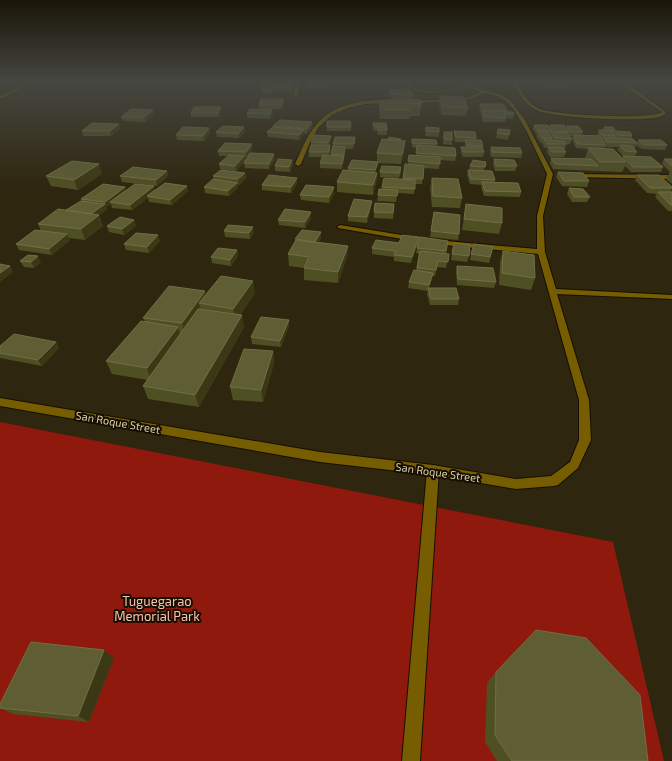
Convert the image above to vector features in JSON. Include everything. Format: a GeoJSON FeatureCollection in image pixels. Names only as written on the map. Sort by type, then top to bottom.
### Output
{"type":"FeatureCollection","features":[{"type":"Feature","properties":{"kind":"street"},"geometry":{"type":"LineString","coordinates":[[298,164],[317,125],[327,118]]}},
{"type":"Feature","properties":{"kind":"street","name":"San Roque Street"},"geometry":{"type":"LineString","coordinates":[[0,402],[320,457],[433,470],[516,484],[554,481],[574,465],[585,440],[584,400],[554,291],[541,252],[540,216],[554,174],[521,118]]}},
{"type":"Feature","properties":{"kind":"street"},"geometry":{"type":"LineString","coordinates":[[566,175],[672,177]]}},
{"type":"Feature","properties":{"kind":"street"},"geometry":{"type":"LineString","coordinates":[[340,227],[422,240],[541,252]]}},
{"type":"Feature","properties":{"kind":"street"},"geometry":{"type":"LineString","coordinates":[[554,291],[672,297]]}},
{"type":"Feature","properties":{"kind":"street"},"geometry":{"type":"LineString","coordinates":[[411,761],[433,470]]}},
{"type":"Feature","properties":{"kind":"green space","name":"Tuguegarao Memorial Park"},"geometry":{"type":"Polygon","coordinates":[[[0,422],[613,542],[664,761],[0,761],[0,422]]]}},
{"type":"Feature","properties":{"kind":"building"},"geometry":{"type":"Polygon","coordinates":[[[280,120],[312,122],[307,129],[273,126],[280,120]]]}},
{"type":"Feature","properties":{"kind":"building"},"geometry":{"type":"Polygon","coordinates":[[[327,121],[350,121],[351,127],[327,127],[327,121]]]}},
{"type":"Feature","properties":{"kind":"building"},"geometry":{"type":"Polygon","coordinates":[[[92,123],[119,124],[110,131],[82,131],[92,123]]]}},
{"type":"Feature","properties":{"kind":"building"},"geometry":{"type":"Polygon","coordinates":[[[373,123],[386,123],[387,126],[373,126],[373,123]]]}},
{"type":"Feature","properties":{"kind":"building"},"geometry":{"type":"Polygon","coordinates":[[[534,125],[548,125],[552,131],[538,131],[534,125]]]}},
{"type":"Feature","properties":{"kind":"building"},"geometry":{"type":"Polygon","coordinates":[[[550,125],[564,125],[569,132],[555,131],[550,125]]]}},
{"type":"Feature","properties":{"kind":"building"},"geometry":{"type":"Polygon","coordinates":[[[223,126],[244,127],[238,134],[216,132],[223,126]]]}},
{"type":"Feature","properties":{"kind":"building"},"geometry":{"type":"Polygon","coordinates":[[[567,126],[578,126],[583,132],[571,132],[567,126]]]}},
{"type":"Feature","properties":{"kind":"building"},"geometry":{"type":"Polygon","coordinates":[[[183,127],[209,128],[203,136],[176,135],[183,127]]]}},
{"type":"Feature","properties":{"kind":"building"},"geometry":{"type":"Polygon","coordinates":[[[273,127],[304,130],[299,135],[267,132],[273,127]]]}},
{"type":"Feature","properties":{"kind":"building"},"geometry":{"type":"Polygon","coordinates":[[[377,127],[387,127],[387,130],[378,130],[377,127]]]}},
{"type":"Feature","properties":{"kind":"building"},"geometry":{"type":"Polygon","coordinates":[[[426,127],[439,128],[439,132],[426,131],[426,127]]]}},
{"type":"Feature","properties":{"kind":"building"},"geometry":{"type":"Polygon","coordinates":[[[604,127],[613,127],[615,130],[609,131],[612,131],[615,136],[601,135],[599,130],[607,131],[604,127]]]}},
{"type":"Feature","properties":{"kind":"building"},"geometry":{"type":"Polygon","coordinates":[[[498,129],[510,130],[509,135],[497,133],[498,129]]]}},
{"type":"Feature","properties":{"kind":"building"},"geometry":{"type":"Polygon","coordinates":[[[454,131],[475,132],[476,138],[456,137],[454,131]]]}},
{"type":"Feature","properties":{"kind":"building"},"geometry":{"type":"Polygon","coordinates":[[[538,131],[548,132],[552,139],[542,138],[538,131]]]}},
{"type":"Feature","properties":{"kind":"building"},"geometry":{"type":"Polygon","coordinates":[[[615,131],[630,132],[632,136],[617,135],[615,131]]]}},
{"type":"Feature","properties":{"kind":"building"},"geometry":{"type":"Polygon","coordinates":[[[444,132],[452,132],[452,140],[444,139],[444,132]]]}},
{"type":"Feature","properties":{"kind":"building"},"geometry":{"type":"Polygon","coordinates":[[[551,132],[567,133],[572,139],[555,138],[551,132]]]}},
{"type":"Feature","properties":{"kind":"building"},"geometry":{"type":"Polygon","coordinates":[[[314,135],[331,136],[328,143],[311,142],[314,135]]]}},
{"type":"Feature","properties":{"kind":"building"},"geometry":{"type":"Polygon","coordinates":[[[574,135],[600,136],[605,145],[577,144],[574,135]]]}},
{"type":"Feature","properties":{"kind":"building"},"geometry":{"type":"Polygon","coordinates":[[[335,137],[355,137],[354,144],[333,144],[335,137]]]}},
{"type":"Feature","properties":{"kind":"building"},"geometry":{"type":"Polygon","coordinates":[[[389,137],[401,139],[387,140],[389,137]]]}},
{"type":"Feature","properties":{"kind":"building"},"geometry":{"type":"Polygon","coordinates":[[[603,137],[633,139],[637,143],[607,142],[603,137]]]}},
{"type":"Feature","properties":{"kind":"building"},"geometry":{"type":"Polygon","coordinates":[[[382,139],[405,141],[402,155],[377,153],[382,139]]]}},
{"type":"Feature","properties":{"kind":"building"},"geometry":{"type":"Polygon","coordinates":[[[412,139],[436,140],[437,144],[412,143],[412,139]]]}},
{"type":"Feature","properties":{"kind":"building"},"geometry":{"type":"Polygon","coordinates":[[[465,140],[481,140],[483,146],[467,145],[465,140]]]}},
{"type":"Feature","properties":{"kind":"building"},"geometry":{"type":"Polygon","coordinates":[[[544,140],[564,141],[567,144],[547,144],[544,140]]]}},
{"type":"Feature","properties":{"kind":"building"},"geometry":{"type":"Polygon","coordinates":[[[638,140],[661,140],[667,145],[644,145],[638,140]]]}},
{"type":"Feature","properties":{"kind":"building"},"geometry":{"type":"Polygon","coordinates":[[[225,143],[252,144],[246,152],[218,151],[225,143]]]}},
{"type":"Feature","properties":{"kind":"building"},"geometry":{"type":"Polygon","coordinates":[[[311,145],[330,145],[329,152],[309,152],[311,145]]]}},
{"type":"Feature","properties":{"kind":"building"},"geometry":{"type":"Polygon","coordinates":[[[417,145],[455,148],[456,156],[416,153],[417,145]]]}},
{"type":"Feature","properties":{"kind":"building"},"geometry":{"type":"Polygon","coordinates":[[[620,145],[632,146],[637,152],[625,151],[620,145]]]}},
{"type":"Feature","properties":{"kind":"building"},"geometry":{"type":"Polygon","coordinates":[[[333,146],[345,147],[344,155],[331,154],[333,146]]]}},
{"type":"Feature","properties":{"kind":"building"},"geometry":{"type":"Polygon","coordinates":[[[461,147],[482,147],[484,152],[463,152],[461,147]]]}},
{"type":"Feature","properties":{"kind":"building"},"geometry":{"type":"Polygon","coordinates":[[[491,147],[520,148],[522,153],[492,152],[491,147]]]}},
{"type":"Feature","properties":{"kind":"building"},"geometry":{"type":"Polygon","coordinates":[[[548,147],[562,147],[566,152],[552,152],[548,147]]]}},
{"type":"Feature","properties":{"kind":"building"},"geometry":{"type":"Polygon","coordinates":[[[588,148],[613,149],[626,162],[600,162],[588,148]]]}},
{"type":"Feature","properties":{"kind":"building"},"geometry":{"type":"Polygon","coordinates":[[[250,153],[274,154],[269,164],[244,163],[250,153]]]}},
{"type":"Feature","properties":{"kind":"building"},"geometry":{"type":"Polygon","coordinates":[[[229,155],[244,156],[235,166],[219,164],[229,155]]]}},
{"type":"Feature","properties":{"kind":"building"},"geometry":{"type":"Polygon","coordinates":[[[323,155],[344,156],[342,164],[320,163],[323,155]]]}},
{"type":"Feature","properties":{"kind":"building"},"geometry":{"type":"Polygon","coordinates":[[[409,155],[440,157],[440,164],[408,161],[409,155]]]}},
{"type":"Feature","properties":{"kind":"building"},"geometry":{"type":"Polygon","coordinates":[[[623,156],[651,157],[663,167],[633,167],[623,156]]]}},
{"type":"Feature","properties":{"kind":"building"},"geometry":{"type":"Polygon","coordinates":[[[551,158],[591,159],[598,166],[555,164],[551,158]]]}},
{"type":"Feature","properties":{"kind":"building"},"geometry":{"type":"Polygon","coordinates":[[[278,159],[292,160],[289,167],[275,166],[278,159]]]}},
{"type":"Feature","properties":{"kind":"building"},"geometry":{"type":"Polygon","coordinates":[[[494,159],[514,160],[517,166],[496,166],[494,159]]]}},
{"type":"Feature","properties":{"kind":"building"},"geometry":{"type":"Polygon","coordinates":[[[664,159],[672,159],[672,166],[664,159]]]}},
{"type":"Feature","properties":{"kind":"building"},"geometry":{"type":"Polygon","coordinates":[[[352,160],[378,162],[375,170],[348,168],[352,160]]]}},
{"type":"Feature","properties":{"kind":"building"},"geometry":{"type":"Polygon","coordinates":[[[473,160],[486,162],[485,167],[470,166],[473,160]]]}},
{"type":"Feature","properties":{"kind":"building"},"geometry":{"type":"Polygon","coordinates":[[[72,161],[99,164],[74,180],[46,176],[72,161]]]}},
{"type":"Feature","properties":{"kind":"building"},"geometry":{"type":"Polygon","coordinates":[[[405,164],[424,166],[423,179],[403,178],[405,164]]]}},
{"type":"Feature","properties":{"kind":"building"},"geometry":{"type":"Polygon","coordinates":[[[382,166],[401,167],[399,173],[380,172],[382,166]]]}},
{"type":"Feature","properties":{"kind":"building"},"geometry":{"type":"Polygon","coordinates":[[[133,167],[167,171],[156,180],[120,176],[133,167]]]}},
{"type":"Feature","properties":{"kind":"building"},"geometry":{"type":"Polygon","coordinates":[[[221,170],[245,173],[238,179],[213,176],[221,170]]]}},
{"type":"Feature","properties":{"kind":"building"},"geometry":{"type":"Polygon","coordinates":[[[343,170],[377,173],[373,185],[337,182],[343,170]]]}},
{"type":"Feature","properties":{"kind":"building"},"geometry":{"type":"Polygon","coordinates":[[[468,170],[492,171],[495,180],[471,179],[468,170]]]}},
{"type":"Feature","properties":{"kind":"building"},"geometry":{"type":"Polygon","coordinates":[[[558,172],[583,173],[589,181],[564,181],[558,172]]]}},
{"type":"Feature","properties":{"kind":"building"},"geometry":{"type":"Polygon","coordinates":[[[269,175],[297,178],[291,187],[262,185],[269,175]]]}},
{"type":"Feature","properties":{"kind":"building"},"geometry":{"type":"Polygon","coordinates":[[[637,175],[659,175],[672,188],[650,188],[637,175]]]}},
{"type":"Feature","properties":{"kind":"building"},"geometry":{"type":"Polygon","coordinates":[[[384,178],[415,180],[415,189],[382,187],[384,178]]]}},
{"type":"Feature","properties":{"kind":"building"},"geometry":{"type":"Polygon","coordinates":[[[432,178],[458,179],[462,198],[433,196],[432,178]]]}},
{"type":"Feature","properties":{"kind":"building"},"geometry":{"type":"Polygon","coordinates":[[[213,179],[237,183],[228,191],[204,187],[213,179]]]}},
{"type":"Feature","properties":{"kind":"building"},"geometry":{"type":"Polygon","coordinates":[[[482,182],[518,183],[521,192],[485,191],[482,182]]]}},
{"type":"Feature","properties":{"kind":"building"},"geometry":{"type":"Polygon","coordinates":[[[165,183],[187,186],[170,200],[147,196],[165,183]]]}},
{"type":"Feature","properties":{"kind":"building"},"geometry":{"type":"Polygon","coordinates":[[[103,184],[125,187],[105,202],[81,199],[103,184]]]}},
{"type":"Feature","properties":{"kind":"building"},"geometry":{"type":"Polygon","coordinates":[[[135,184],[154,186],[130,205],[110,202],[135,184]]]}},
{"type":"Feature","properties":{"kind":"building"},"geometry":{"type":"Polygon","coordinates":[[[306,185],[334,187],[329,197],[300,195],[306,185]]]}},
{"type":"Feature","properties":{"kind":"building"},"geometry":{"type":"Polygon","coordinates":[[[569,188],[583,189],[590,197],[574,197],[569,188]]]}},
{"type":"Feature","properties":{"kind":"building"},"geometry":{"type":"Polygon","coordinates":[[[379,189],[398,190],[397,196],[378,195],[379,189]]]}},
{"type":"Feature","properties":{"kind":"building"},"geometry":{"type":"Polygon","coordinates":[[[658,192],[672,192],[672,205],[671,205],[658,192]]]}},
{"type":"Feature","properties":{"kind":"building"},"geometry":{"type":"Polygon","coordinates":[[[354,199],[372,201],[367,217],[348,216],[354,199]]]}},
{"type":"Feature","properties":{"kind":"building"},"geometry":{"type":"Polygon","coordinates":[[[81,201],[105,204],[91,214],[66,210],[81,201]]]}},
{"type":"Feature","properties":{"kind":"building"},"geometry":{"type":"Polygon","coordinates":[[[375,203],[394,204],[393,213],[374,212],[375,203]]]}},
{"type":"Feature","properties":{"kind":"building"},"geometry":{"type":"Polygon","coordinates":[[[466,204],[502,208],[502,223],[464,219],[466,204]]]}},
{"type":"Feature","properties":{"kind":"building"},"geometry":{"type":"Polygon","coordinates":[[[58,209],[99,215],[81,229],[38,224],[58,209]]]}},
{"type":"Feature","properties":{"kind":"building"},"geometry":{"type":"Polygon","coordinates":[[[285,209],[311,212],[305,222],[278,220],[285,209]]]}},
{"type":"Feature","properties":{"kind":"building"},"geometry":{"type":"Polygon","coordinates":[[[434,212],[460,215],[459,234],[431,231],[434,212]]]}},
{"type":"Feature","properties":{"kind":"building"},"geometry":{"type":"Polygon","coordinates":[[[120,217],[134,220],[122,229],[107,226],[120,217]]]}},
{"type":"Feature","properties":{"kind":"building"},"geometry":{"type":"Polygon","coordinates":[[[228,225],[253,227],[249,233],[224,231],[228,225]]]}},
{"type":"Feature","properties":{"kind":"building"},"geometry":{"type":"Polygon","coordinates":[[[35,230],[67,234],[49,249],[16,244],[35,230]]]}},
{"type":"Feature","properties":{"kind":"building"},"geometry":{"type":"Polygon","coordinates":[[[302,230],[321,232],[315,242],[295,239],[302,230]]]}},
{"type":"Feature","properties":{"kind":"building"},"geometry":{"type":"Polygon","coordinates":[[[136,233],[158,235],[147,247],[124,244],[136,233]]]}},
{"type":"Feature","properties":{"kind":"building"},"geometry":{"type":"Polygon","coordinates":[[[402,235],[419,237],[412,257],[394,255],[396,251],[372,248],[376,240],[399,243],[402,235]]]}},
{"type":"Feature","properties":{"kind":"building"},"geometry":{"type":"Polygon","coordinates":[[[420,237],[448,241],[446,251],[417,248],[420,237]]]}},
{"type":"Feature","properties":{"kind":"building"},"geometry":{"type":"Polygon","coordinates":[[[296,240],[348,246],[338,272],[304,268],[309,257],[288,254],[296,240]]]}},
{"type":"Feature","properties":{"kind":"building"},"geometry":{"type":"Polygon","coordinates":[[[454,243],[470,245],[469,256],[452,254],[454,243]]]}},
{"type":"Feature","properties":{"kind":"building"},"geometry":{"type":"Polygon","coordinates":[[[474,244],[493,247],[490,257],[471,254],[474,244]]]}},
{"type":"Feature","properties":{"kind":"building"},"geometry":{"type":"Polygon","coordinates":[[[218,248],[237,250],[230,260],[211,257],[218,248]]]}},
{"type":"Feature","properties":{"kind":"building"},"geometry":{"type":"Polygon","coordinates":[[[420,251],[449,254],[448,262],[438,261],[436,270],[417,268],[420,251]]]}},
{"type":"Feature","properties":{"kind":"building"},"geometry":{"type":"Polygon","coordinates":[[[503,251],[534,255],[535,278],[502,273],[503,251]]]}},
{"type":"Feature","properties":{"kind":"building"},"geometry":{"type":"Polygon","coordinates":[[[28,255],[38,256],[31,262],[20,261],[28,255]]]}},
{"type":"Feature","properties":{"kind":"building"},"geometry":{"type":"Polygon","coordinates":[[[0,264],[10,266],[0,273],[0,264]]]}},
{"type":"Feature","properties":{"kind":"building"},"geometry":{"type":"Polygon","coordinates":[[[457,266],[493,268],[496,282],[458,279],[457,266]]]}},
{"type":"Feature","properties":{"kind":"building"},"geometry":{"type":"Polygon","coordinates":[[[414,270],[433,273],[429,285],[409,282],[414,270]]]}},
{"type":"Feature","properties":{"kind":"building"},"geometry":{"type":"Polygon","coordinates":[[[221,276],[253,281],[233,309],[199,303],[221,276]]]}},
{"type":"Feature","properties":{"kind":"building"},"geometry":{"type":"Polygon","coordinates":[[[169,286],[205,291],[182,323],[143,318],[169,286]]]}},
{"type":"Feature","properties":{"kind":"building"},"geometry":{"type":"Polygon","coordinates":[[[428,288],[456,288],[459,299],[431,299],[428,288]]]}},
{"type":"Feature","properties":{"kind":"building"},"geometry":{"type":"Polygon","coordinates":[[[198,309],[242,315],[195,395],[143,386],[198,309]]]}},
{"type":"Feature","properties":{"kind":"building"},"geometry":{"type":"Polygon","coordinates":[[[261,317],[289,320],[280,341],[251,337],[261,317]]]}},
{"type":"Feature","properties":{"kind":"building"},"geometry":{"type":"Polygon","coordinates":[[[141,321],[178,327],[147,368],[106,361],[141,321]]]}},
{"type":"Feature","properties":{"kind":"building"},"geometry":{"type":"Polygon","coordinates":[[[14,334],[56,342],[38,360],[0,353],[0,346],[14,334]]]}},
{"type":"Feature","properties":{"kind":"building"},"geometry":{"type":"Polygon","coordinates":[[[244,349],[273,351],[261,390],[230,387],[244,349]]]}},
{"type":"Feature","properties":{"kind":"building"},"geometry":{"type":"Polygon","coordinates":[[[536,630],[586,638],[640,695],[648,761],[512,761],[495,735],[496,672],[536,630]]]}},
{"type":"Feature","properties":{"kind":"building"},"geometry":{"type":"Polygon","coordinates":[[[31,642],[104,650],[78,716],[0,708],[0,704],[31,642]]]}}]}
